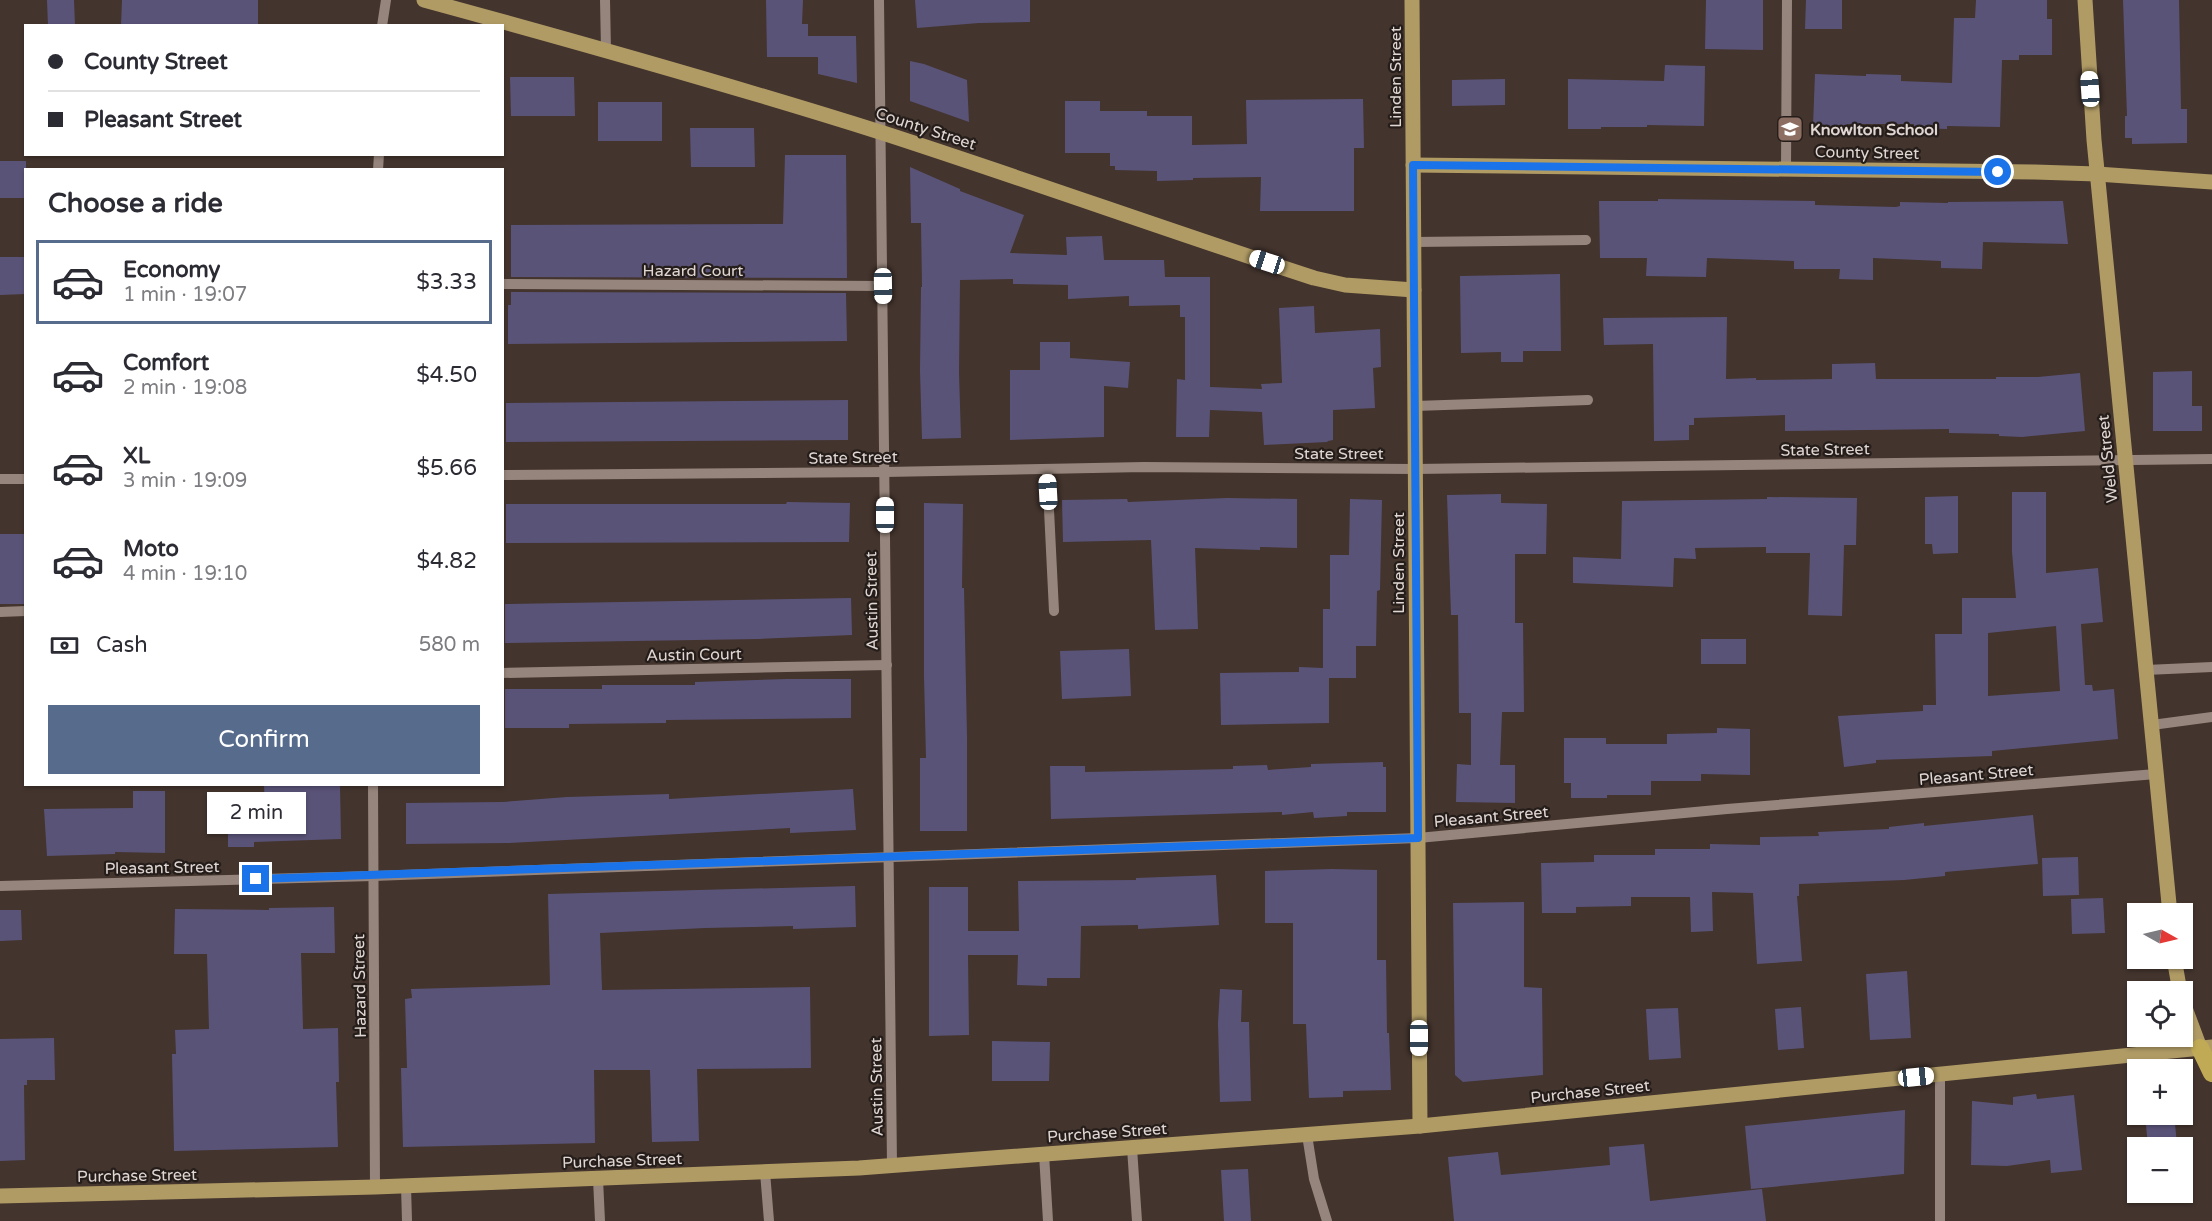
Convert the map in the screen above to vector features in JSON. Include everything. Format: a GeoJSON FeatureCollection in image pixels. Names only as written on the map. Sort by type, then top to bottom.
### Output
{"type":"FeatureCollection","features":[{"type":"Feature","properties":{"kind":"highway"},"geometry":{"type":"LineString","coordinates":[[2206,1048],[2212,1073]]}},
{"type":"Feature","properties":{"kind":"main road","name":"County Street"},"geometry":{"type":"LineString","coordinates":[[424,0],[606,50],[881,133],[1314,278],[1345,285],[1414,290]]}},
{"type":"Feature","properties":{"kind":"main road","name":"Linden Street"},"geometry":{"type":"LineString","coordinates":[[1412,0],[1420,1126]]}},
{"type":"Feature","properties":{"kind":"main road","name":"Weld Street"},"geometry":{"type":"LineString","coordinates":[[2085,0],[2097,174],[2169,903]]}},
{"type":"Feature","properties":{"kind":"main road","name":"County Street"},"geometry":{"type":"LineString","coordinates":[[1413,165],[1786,168],[2097,174],[2212,182]]}},
{"type":"Feature","properties":{"kind":"main road"},"geometry":{"type":"LineString","coordinates":[[2193,1022],[2206,1048]]}},
{"type":"Feature","properties":{"kind":"main road","name":"Purchase Street"},"geometry":{"type":"LineString","coordinates":[[0,1196],[406,1186],[892,1166],[1420,1126],[2206,1048]]}},
{"type":"Feature","properties":{"kind":"street"},"geometry":{"type":"LineString","coordinates":[[382,24],[386,0]]}},
{"type":"Feature","properties":{"kind":"street"},"geometry":{"type":"LineString","coordinates":[[605,0],[606,50]]}},
{"type":"Feature","properties":{"kind":"street","name":"Austin Street"},"geometry":{"type":"LineString","coordinates":[[879,0],[892,1166]]}},
{"type":"Feature","properties":{"kind":"street"},"geometry":{"type":"LineString","coordinates":[[1786,168],[1787,0]]}},
{"type":"Feature","properties":{"kind":"street"},"geometry":{"type":"LineString","coordinates":[[1414,242],[1586,240]]}},
{"type":"Feature","properties":{"kind":"street","name":"Hazard Court"},"geometry":{"type":"LineString","coordinates":[[504,284],[883,286]]}},
{"type":"Feature","properties":{"kind":"street"},"geometry":{"type":"LineString","coordinates":[[1415,406],[1587,400]]}},
{"type":"Feature","properties":{"kind":"street","name":"State Street"},"geometry":{"type":"LineString","coordinates":[[504,475],[1144,467],[1415,469],[2212,459]]}},
{"type":"Feature","properties":{"kind":"street"},"geometry":{"type":"LineString","coordinates":[[1047,469],[1054,611]]}},
{"type":"Feature","properties":{"kind":"street"},"geometry":{"type":"LineString","coordinates":[[0,479],[24,479]]}},
{"type":"Feature","properties":{"kind":"street"},"geometry":{"type":"LineString","coordinates":[[0,612],[24,611]]}},
{"type":"Feature","properties":{"kind":"street","name":"Austin Court"},"geometry":{"type":"LineString","coordinates":[[504,673],[887,665]]}},
{"type":"Feature","properties":{"kind":"street"},"geometry":{"type":"LineString","coordinates":[[2146,670],[2212,667]]}},
{"type":"Feature","properties":{"kind":"street"},"geometry":{"type":"LineString","coordinates":[[2152,725],[2212,717]]}},
{"type":"Feature","properties":{"kind":"street","name":"Pleasant Street"},"geometry":{"type":"LineString","coordinates":[[0,886],[373,876],[1418,838],[1727,809],[2156,774]]}},
{"type":"Feature","properties":{"kind":"street","name":"Hazard Street"},"geometry":{"type":"LineString","coordinates":[[373,786],[375,1187]]}},
{"type":"Feature","properties":{"kind":"street"},"geometry":{"type":"LineString","coordinates":[[1940,1074],[1940,1221]]}},
{"type":"Feature","properties":{"kind":"street"},"geometry":{"type":"LineString","coordinates":[[1307,1135],[1314,1179],[1327,1221]]}},
{"type":"Feature","properties":{"kind":"street"},"geometry":{"type":"LineString","coordinates":[[1132,1148],[1137,1221]]}},
{"type":"Feature","properties":{"kind":"street"},"geometry":{"type":"LineString","coordinates":[[1044,1154],[1048,1221]]}},
{"type":"Feature","properties":{"kind":"street"},"geometry":{"type":"LineString","coordinates":[[765,1172],[769,1221]]}},
{"type":"Feature","properties":{"kind":"street"},"geometry":{"type":"LineString","coordinates":[[598,1179],[600,1221]]}},
{"type":"Feature","properties":{"kind":"street"},"geometry":{"type":"LineString","coordinates":[[406,1186],[407,1221]]}},
{"type":"Feature","properties":{"kind":"building"},"geometry":{"type":"Polygon","coordinates":[[[47,0],[74,0],[75,24],[48,24],[47,0]]]}},
{"type":"Feature","properties":{"kind":"building"},"geometry":{"type":"Polygon","coordinates":[[[122,0],[258,0],[258,24],[121,24],[122,0]]]}},
{"type":"Feature","properties":{"kind":"building"},"geometry":{"type":"Polygon","coordinates":[[[766,0],[803,0],[802,24],[808,24],[808,36],[856,36],[857,83],[818,74],[818,57],[767,57],[766,0]]]}},
{"type":"Feature","properties":{"kind":"building"},"geometry":{"type":"Polygon","coordinates":[[[915,0],[1030,0],[1030,22],[917,28],[915,0]]]}},
{"type":"Feature","properties":{"kind":"building"},"geometry":{"type":"Polygon","coordinates":[[[1706,0],[1763,0],[1763,50],[1705,49],[1706,0]]]}},
{"type":"Feature","properties":{"kind":"building"},"geometry":{"type":"Polygon","coordinates":[[[1806,0],[1842,0],[1842,29],[1805,29],[1806,0]]]}},
{"type":"Feature","properties":{"kind":"building"},"geometry":{"type":"Polygon","coordinates":[[[1976,0],[2047,0],[2047,19],[2052,19],[2052,55],[2019,55],[2019,60],[2002,60],[2000,127],[1914,128],[1914,124],[1847,124],[1847,128],[1813,126],[1815,74],[1901,75],[1901,81],[1952,83],[1954,18],[1975,18],[1976,0]]]}},
{"type":"Feature","properties":{"kind":"building"},"geometry":{"type":"Polygon","coordinates":[[[2123,0],[2179,0],[2181,109],[2187,109],[2187,143],[2132,144],[2132,138],[2125,138],[2125,116],[2127,116],[2123,0]]]}},
{"type":"Feature","properties":{"kind":"building"},"geometry":{"type":"Polygon","coordinates":[[[910,61],[967,80],[969,122],[910,101],[910,61]]]}},
{"type":"Feature","properties":{"kind":"building"},"geometry":{"type":"Polygon","coordinates":[[[1665,65],[1705,66],[1704,126],[1647,125],[1647,127],[1568,129],[1568,79],[1664,81],[1665,65]]]}},
{"type":"Feature","properties":{"kind":"building"},"geometry":{"type":"Polygon","coordinates":[[[510,77],[574,77],[575,116],[511,116],[510,77]]]}},
{"type":"Feature","properties":{"kind":"building"},"geometry":{"type":"Polygon","coordinates":[[[1505,79],[1505,105],[1452,106],[1452,80],[1505,79]]]}},
{"type":"Feature","properties":{"kind":"building"},"geometry":{"type":"Polygon","coordinates":[[[1363,99],[1364,148],[1354,148],[1354,211],[1260,211],[1261,177],[1157,181],[1157,171],[1115,170],[1115,166],[1110,166],[1110,153],[1065,153],[1065,101],[1100,101],[1100,111],[1147,111],[1147,116],[1192,116],[1192,145],[1247,144],[1246,100],[1363,99]]]}},
{"type":"Feature","properties":{"kind":"building"},"geometry":{"type":"Polygon","coordinates":[[[598,102],[662,102],[662,141],[598,141],[598,102]]]}},
{"type":"Feature","properties":{"kind":"building"},"geometry":{"type":"Polygon","coordinates":[[[690,128],[754,128],[755,167],[691,167],[690,128]]]}},
{"type":"Feature","properties":{"kind":"building"},"geometry":{"type":"Polygon","coordinates":[[[785,155],[846,155],[847,278],[511,277],[511,225],[783,224],[785,155]]]}},
{"type":"Feature","properties":{"kind":"building"},"geometry":{"type":"Polygon","coordinates":[[[0,161],[26,161],[24,198],[0,198],[0,161]]]}},
{"type":"Feature","properties":{"kind":"building"},"geometry":{"type":"Polygon","coordinates":[[[910,167],[960,189],[960,191],[1024,215],[1010,253],[1067,255],[1066,237],[1102,236],[1104,260],[1164,260],[1165,277],[1210,277],[1210,387],[1262,389],[1261,384],[1282,383],[1279,308],[1314,306],[1315,333],[1380,329],[1381,367],[1373,368],[1375,408],[1333,410],[1333,440],[1327,442],[1264,445],[1262,412],[1210,410],[1209,437],[1176,437],[1177,379],[1185,380],[1185,317],[1180,317],[1180,305],[1129,306],[1129,296],[1068,299],[1068,285],[1013,284],[1013,279],[960,280],[961,438],[922,439],[921,223],[911,223],[910,167]]]}},
{"type":"Feature","properties":{"kind":"building"},"geometry":{"type":"Polygon","coordinates":[[[1658,199],[1815,201],[1815,205],[1896,207],[1900,206],[1900,202],[2063,201],[2068,244],[1983,242],[1982,269],[1941,268],[1941,261],[1873,258],[1873,280],[1839,279],[1840,269],[1794,269],[1794,261],[1707,258],[1706,277],[1646,276],[1647,258],[1600,258],[1599,201],[1658,201],[1658,199]]]}},
{"type":"Feature","properties":{"kind":"building"},"geometry":{"type":"Polygon","coordinates":[[[0,257],[24,257],[24,294],[0,295],[0,257]]]}},
{"type":"Feature","properties":{"kind":"building"},"geometry":{"type":"Polygon","coordinates":[[[1560,274],[1561,351],[1523,351],[1523,362],[1501,362],[1501,352],[1461,353],[1460,276],[1560,274]]]}},
{"type":"Feature","properties":{"kind":"building"},"geometry":{"type":"Polygon","coordinates":[[[511,292],[846,293],[847,341],[508,344],[508,305],[511,305],[511,292]]]}},
{"type":"Feature","properties":{"kind":"building"},"geometry":{"type":"Polygon","coordinates":[[[1727,317],[1726,379],[1832,379],[1832,364],[1875,363],[1876,379],[1996,379],[1996,377],[2038,377],[2080,373],[2085,431],[2022,437],[1949,433],[1949,429],[1785,431],[1785,415],[1694,418],[1694,425],[1689,425],[1689,440],[1654,441],[1653,344],[1604,345],[1603,318],[1727,317]]]}},
{"type":"Feature","properties":{"kind":"building"},"geometry":{"type":"Polygon","coordinates":[[[1040,342],[1070,342],[1070,358],[1130,362],[1128,388],[1104,386],[1104,437],[1010,440],[1010,370],[1040,370],[1040,342]]]}},
{"type":"Feature","properties":{"kind":"building"},"geometry":{"type":"Polygon","coordinates":[[[2192,371],[2192,406],[2202,406],[2202,431],[2153,431],[2153,372],[2192,371]]]}},
{"type":"Feature","properties":{"kind":"building"},"geometry":{"type":"Polygon","coordinates":[[[848,400],[848,440],[506,442],[506,403],[848,400]]]}},
{"type":"Feature","properties":{"kind":"building"},"geometry":{"type":"Polygon","coordinates":[[[2012,492],[2046,492],[2046,573],[2098,568],[2103,622],[2081,624],[2085,685],[2092,685],[2093,691],[2114,689],[2118,739],[1992,751],[1992,756],[1876,760],[1876,763],[1844,767],[1838,716],[1923,711],[1923,705],[1936,705],[1935,634],[1962,634],[1962,598],[2016,598],[2012,552],[2012,492]],[[2056,626],[1988,633],[1988,696],[2060,691],[2056,626]]]}},
{"type":"Feature","properties":{"kind":"building"},"geometry":{"type":"Polygon","coordinates":[[[1501,494],[1501,503],[1547,504],[1546,554],[1515,554],[1515,623],[1523,623],[1524,712],[1502,712],[1500,765],[1515,765],[1515,803],[1456,802],[1457,764],[1471,765],[1471,713],[1459,713],[1458,615],[1451,615],[1447,495],[1501,494]]]}},
{"type":"Feature","properties":{"kind":"building"},"geometry":{"type":"Polygon","coordinates":[[[1958,496],[1958,553],[1933,554],[1932,544],[1925,544],[1925,497],[1958,496]]]}},
{"type":"Feature","properties":{"kind":"building"},"geometry":{"type":"Polygon","coordinates":[[[1767,497],[1857,498],[1856,545],[1844,545],[1842,616],[1808,615],[1810,553],[1766,553],[1766,547],[1695,548],[1696,559],[1674,558],[1673,587],[1573,583],[1573,557],[1621,559],[1622,501],[1767,499],[1767,497]]]}},
{"type":"Feature","properties":{"kind":"building"},"geometry":{"type":"Polygon","coordinates":[[[1227,498],[1297,499],[1297,548],[1260,547],[1260,550],[1195,548],[1198,629],[1155,630],[1151,540],[1063,542],[1062,500],[1127,499],[1128,502],[1227,498]]]}},
{"type":"Feature","properties":{"kind":"building"},"geometry":{"type":"Polygon","coordinates":[[[1350,499],[1382,500],[1376,646],[1356,646],[1356,678],[1329,678],[1329,723],[1221,725],[1220,673],[1299,672],[1299,667],[1323,668],[1323,609],[1330,609],[1330,555],[1349,555],[1350,499]]]}},
{"type":"Feature","properties":{"kind":"building"},"geometry":{"type":"Polygon","coordinates":[[[787,502],[850,503],[849,542],[506,543],[506,504],[786,504],[787,502]]]}},
{"type":"Feature","properties":{"kind":"building"},"geometry":{"type":"Polygon","coordinates":[[[924,503],[963,504],[962,588],[964,588],[967,831],[920,831],[920,758],[926,758],[924,503]]]}},
{"type":"Feature","properties":{"kind":"building"},"geometry":{"type":"Polygon","coordinates":[[[0,534],[24,534],[24,604],[0,604],[0,534]]]}},
{"type":"Feature","properties":{"kind":"building"},"geometry":{"type":"Polygon","coordinates":[[[851,598],[852,635],[759,639],[505,643],[505,604],[851,598]]]}},
{"type":"Feature","properties":{"kind":"building"},"geometry":{"type":"Polygon","coordinates":[[[1701,639],[1746,639],[1746,664],[1701,664],[1701,639]]]}},
{"type":"Feature","properties":{"kind":"building"},"geometry":{"type":"Polygon","coordinates":[[[1129,649],[1131,696],[1062,699],[1060,651],[1129,649]]]}},
{"type":"Feature","properties":{"kind":"building"},"geometry":{"type":"Polygon","coordinates":[[[851,679],[851,718],[666,720],[666,723],[569,724],[569,728],[505,728],[505,689],[602,689],[602,685],[695,685],[695,682],[851,679]]]}},
{"type":"Feature","properties":{"kind":"building"},"geometry":{"type":"Polygon","coordinates":[[[1717,728],[1750,729],[1750,775],[1701,774],[1701,781],[1651,781],[1651,795],[1607,795],[1607,798],[1571,798],[1571,783],[1564,783],[1564,738],[1606,738],[1606,744],[1667,744],[1667,734],[1717,733],[1717,728]]]}},
{"type":"Feature","properties":{"kind":"building"},"geometry":{"type":"Polygon","coordinates":[[[1383,762],[1383,767],[1386,767],[1386,812],[1347,812],[1347,816],[1314,818],[1313,812],[1282,815],[1282,812],[1051,819],[1050,766],[1085,766],[1085,772],[1233,769],[1233,766],[1267,765],[1268,770],[1311,767],[1311,764],[1383,762]]]}},
{"type":"Feature","properties":{"kind":"building"},"geometry":{"type":"Polygon","coordinates":[[[264,786],[340,786],[341,839],[254,842],[254,847],[228,847],[228,813],[265,813],[264,786]]]}},
{"type":"Feature","properties":{"kind":"building"},"geometry":{"type":"Polygon","coordinates":[[[853,789],[856,830],[790,833],[790,828],[509,843],[406,844],[406,803],[503,802],[567,797],[669,794],[669,799],[853,789]]]}},
{"type":"Feature","properties":{"kind":"building"},"geometry":{"type":"Polygon","coordinates":[[[133,791],[165,791],[165,853],[115,852],[115,854],[47,856],[44,809],[133,808],[133,791]]]}},
{"type":"Feature","properties":{"kind":"building"},"geometry":{"type":"Polygon","coordinates":[[[2033,815],[2038,864],[1945,872],[1945,876],[1904,880],[1799,884],[1799,896],[1797,896],[1802,961],[1757,964],[1753,893],[1712,892],[1713,931],[1691,932],[1690,897],[1631,897],[1631,906],[1576,907],[1576,913],[1542,913],[1541,863],[1594,862],[1594,855],[1655,855],[1655,849],[1710,849],[1710,844],[1760,845],[1760,837],[1819,836],[1818,832],[1889,829],[1889,827],[1924,823],[1924,826],[2033,815]]]}},
{"type":"Feature","properties":{"kind":"building"},"geometry":{"type":"Polygon","coordinates":[[[2078,857],[2079,895],[2043,896],[2042,858],[2078,857]]]}},
{"type":"Feature","properties":{"kind":"building"},"geometry":{"type":"Polygon","coordinates":[[[1377,870],[1377,960],[1386,960],[1387,1033],[1389,1033],[1391,1090],[1343,1091],[1343,1097],[1309,1098],[1306,1024],[1293,1024],[1293,923],[1265,923],[1265,871],[1377,870]]]}},
{"type":"Feature","properties":{"kind":"building"},"geometry":{"type":"Polygon","coordinates":[[[1216,875],[1219,925],[1138,929],[1138,925],[1081,926],[1080,978],[1047,978],[1047,986],[1017,985],[1018,955],[968,955],[969,1035],[929,1036],[929,887],[968,887],[968,931],[1019,931],[1018,881],[1136,880],[1136,878],[1216,875]]]}},
{"type":"Feature","properties":{"kind":"building"},"geometry":{"type":"Polygon","coordinates":[[[855,886],[856,927],[705,928],[600,933],[602,990],[810,987],[811,1068],[697,1069],[699,1141],[652,1142],[650,1070],[594,1070],[595,1143],[403,1147],[401,1068],[407,1068],[405,999],[412,998],[411,989],[550,985],[548,894],[855,886]]]}},
{"type":"Feature","properties":{"kind":"building"},"geometry":{"type":"Polygon","coordinates":[[[2103,898],[2105,933],[2072,934],[2071,899],[2103,898]]]}},
{"type":"Feature","properties":{"kind":"building"},"geometry":{"type":"Polygon","coordinates":[[[1524,902],[1524,987],[1542,988],[1543,1075],[1463,1082],[1455,1075],[1453,903],[1524,902]]]}},
{"type":"Feature","properties":{"kind":"building"},"geometry":{"type":"Polygon","coordinates":[[[334,907],[335,953],[301,953],[303,1029],[338,1028],[339,1082],[336,1082],[338,1147],[174,1151],[172,1054],[176,1054],[175,1030],[209,1029],[207,954],[174,954],[175,909],[269,910],[269,908],[334,907]]]}},
{"type":"Feature","properties":{"kind":"building"},"geometry":{"type":"Polygon","coordinates":[[[0,910],[21,910],[22,940],[0,941],[0,910]]]}},
{"type":"Feature","properties":{"kind":"building"},"geometry":{"type":"Polygon","coordinates":[[[1907,971],[1911,1038],[1870,1040],[1866,974],[1907,971]]]}},
{"type":"Feature","properties":{"kind":"building"},"geometry":{"type":"Polygon","coordinates":[[[1220,989],[1242,990],[1241,1022],[1249,1022],[1251,1101],[1220,1102],[1218,1023],[1220,989]]]}},
{"type":"Feature","properties":{"kind":"building"},"geometry":{"type":"Polygon","coordinates":[[[1801,1007],[1804,1048],[1778,1050],[1775,1009],[1801,1007]]]}},
{"type":"Feature","properties":{"kind":"building"},"geometry":{"type":"Polygon","coordinates":[[[1678,1008],[1681,1058],[1649,1060],[1646,1009],[1678,1008]]]}},
{"type":"Feature","properties":{"kind":"building"},"geometry":{"type":"Polygon","coordinates":[[[54,1038],[55,1080],[27,1080],[27,1085],[24,1085],[25,1160],[0,1161],[0,1039],[54,1038]]]}},
{"type":"Feature","properties":{"kind":"building"},"geometry":{"type":"Polygon","coordinates":[[[992,1041],[1050,1042],[1049,1081],[992,1081],[992,1041]]]}},
{"type":"Feature","properties":{"kind":"building"},"geometry":{"type":"Polygon","coordinates":[[[2036,1094],[2037,1099],[2074,1095],[2082,1170],[2051,1173],[2050,1160],[2007,1166],[1971,1165],[1972,1101],[2013,1105],[2013,1097],[2036,1094]]]}},
{"type":"Feature","properties":{"kind":"building"},"geometry":{"type":"Polygon","coordinates":[[[1905,1110],[1904,1174],[1751,1189],[1745,1126],[1905,1110]]]}},
{"type":"Feature","properties":{"kind":"building"},"geometry":{"type":"Polygon","coordinates":[[[2146,1125],[2175,1125],[2176,1137],[2147,1137],[2146,1125]]]}},
{"type":"Feature","properties":{"kind":"building"},"geometry":{"type":"Polygon","coordinates":[[[1644,1144],[1650,1201],[1762,1189],[1766,1221],[1454,1221],[1448,1157],[1498,1152],[1501,1175],[1610,1165],[1609,1147],[1644,1144]]]}},
{"type":"Feature","properties":{"kind":"building"},"geometry":{"type":"Polygon","coordinates":[[[1248,1169],[1251,1221],[1224,1221],[1221,1170],[1248,1169]]]}},
{"type":"Feature","properties":{"kind":"place","name":"Knowlton School"},"geometry":{"type":"Point","coordinates":[1790,129]}},
{"type":"Feature","properties":{"kind":"route"},"geometry":{"type":"LineString","coordinates":[[256,879],[1418,838],[1413,165],[1663,166],[1998,172]]}}]}
